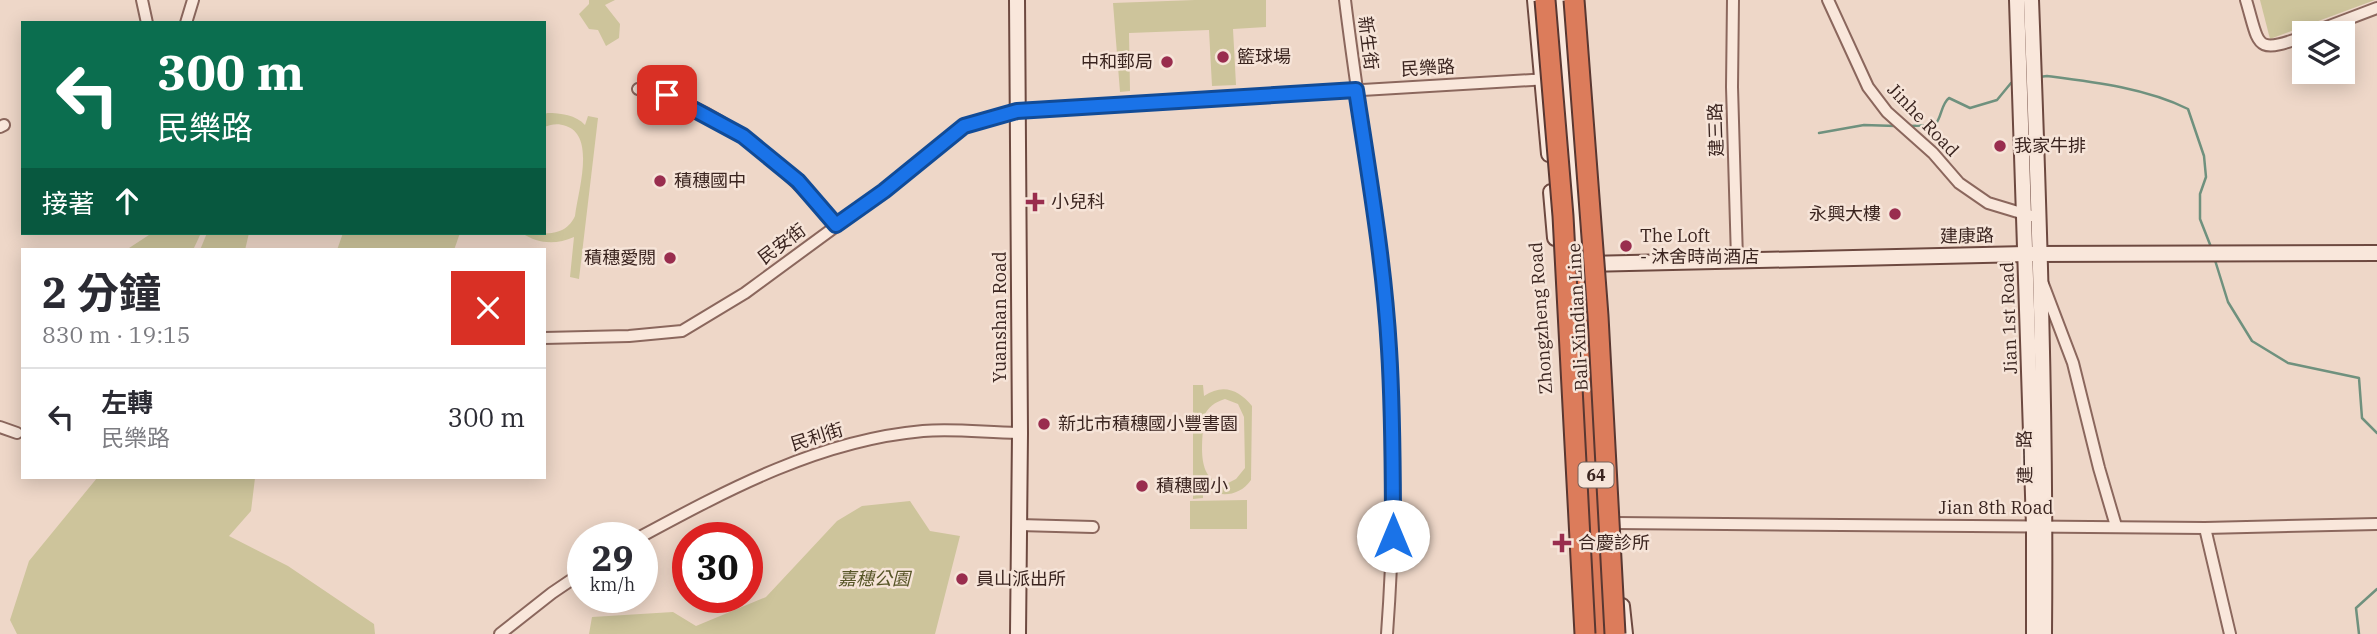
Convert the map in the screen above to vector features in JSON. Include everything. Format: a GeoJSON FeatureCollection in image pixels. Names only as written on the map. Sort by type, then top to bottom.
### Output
{"type":"FeatureCollection","features":[{"type":"Feature","properties":{"kind":"highway"},"geometry":{"type":"LineString","coordinates":[[1545,0],[1563,216],[1585,634]]}},
{"type":"Feature","properties":{"kind":"highway","name":"Bali-Xindian Line"},"geometry":{"type":"LineString","coordinates":[[1554,0],[1573,217],[1593,634]]}},
{"type":"Feature","properties":{"kind":"highway","name":"Bali-Xindian Line"},"geometry":{"type":"LineString","coordinates":[[1565,0],[1588,315],[1603,634]]}},
{"type":"Feature","properties":{"kind":"highway"},"geometry":{"type":"LineString","coordinates":[[1574,0],[1598,316],[1615,634]]}},
{"type":"Feature","properties":{"kind":"highway"},"geometry":{"type":"LineString","coordinates":[[1581,264],[1605,523],[1603,634]]}},
{"type":"Feature","properties":{"kind":"street"},"geometry":{"type":"LineString","coordinates":[[142,0],[147,21]]}},
{"type":"Feature","properties":{"kind":"street"},"geometry":{"type":"LineString","coordinates":[[187,21],[193,0]]}},
{"type":"Feature","properties":{"kind":"street","name":"Yuanshan Road"},"geometry":{"type":"LineString","coordinates":[[1017,0],[1020,433],[1018,634]]}},
{"type":"Feature","properties":{"kind":"street","name":"新生街"},"geometry":{"type":"LineString","coordinates":[[1345,0],[1380,257],[1389,347],[1393,536],[1387,634]]}},
{"type":"Feature","properties":{"kind":"street","name":"Zhongzheng Road"},"geometry":{"type":"LineString","coordinates":[[1535,0],[1557,265],[1577,634]]}},
{"type":"Feature","properties":{"kind":"street"},"geometry":{"type":"LineString","coordinates":[[1559,0],[1581,264]]}},
{"type":"Feature","properties":{"kind":"street"},"geometry":{"type":"LineString","coordinates":[[1583,0],[1602,264],[1605,523],[1625,634]]}},
{"type":"Feature","properties":{"kind":"street","name":"建三路"},"geometry":{"type":"LineString","coordinates":[[1733,0],[1732,88],[1737,259]]}},
{"type":"Feature","properties":{"kind":"street","name":"Jinhe Road"},"geometry":{"type":"LineString","coordinates":[[1828,0],[1868,88],[1887,112],[1933,153],[1959,183],[1988,204],[2032,216]]}},
{"type":"Feature","properties":{"kind":"street"},"geometry":{"type":"LineString","coordinates":[[2017,0],[2027,80]]}},
{"type":"Feature","properties":{"kind":"street"},"geometry":{"type":"LineString","coordinates":[[2031,0],[2027,80],[2032,216]]}},
{"type":"Feature","properties":{"kind":"street"},"geometry":{"type":"LineString","coordinates":[[2246,0],[2259,42],[2267,47],[2276,47],[2292,41]]}},
{"type":"Feature","properties":{"kind":"street"},"geometry":{"type":"LineString","coordinates":[[2343,21],[2377,8]]}},
{"type":"Feature","properties":{"kind":"street","name":"民樂路"},"geometry":{"type":"LineString","coordinates":[[1017,111],[1589,78]]}},
{"type":"Feature","properties":{"kind":"street"},"geometry":{"type":"LineString","coordinates":[[638,89],[674,98],[743,136],[798,181],[836,225]]}},
{"type":"Feature","properties":{"kind":"street","name":"民安街"},"geometry":{"type":"LineString","coordinates":[[546,338],[617,337],[682,331],[745,293],[884,191],[964,126],[1017,111]]}},
{"type":"Feature","properties":{"kind":"street","name":"Jian 1st Road"},"geometry":{"type":"LineString","coordinates":[[2032,216],[2040,526],[2034,634]]}},
{"type":"Feature","properties":{"kind":"street","name":"建康路"},"geometry":{"type":"LineString","coordinates":[[1557,265],[2033,254],[2377,253]]}},
{"type":"Feature","properties":{"kind":"street","name":"Jian 1st Road"},"geometry":{"type":"LineString","coordinates":[[2033,254],[2040,278]]}},
{"type":"Feature","properties":{"kind":"street"},"geometry":{"type":"LineString","coordinates":[[2040,278],[2073,363],[2116,526]]}},
{"type":"Feature","properties":{"kind":"street","name":"建一路"},"geometry":{"type":"LineString","coordinates":[[2040,278],[2040,526],[2044,634]]}},
{"type":"Feature","properties":{"kind":"street"},"geometry":{"type":"LineString","coordinates":[[0,427],[18,433]]}},
{"type":"Feature","properties":{"kind":"street","name":"民利街"},"geometry":{"type":"LineString","coordinates":[[658,528],[747,481],[818,452],[923,431],[1020,433]]}},
{"type":"Feature","properties":{"kind":"street","name":"Jian 8th Road"},"geometry":{"type":"LineString","coordinates":[[1605,523],[2205,527],[2377,524]]}},
{"type":"Feature","properties":{"kind":"street"},"geometry":{"type":"LineString","coordinates":[[1019,525],[1093,527]]}},
{"type":"Feature","properties":{"kind":"street"},"geometry":{"type":"LineString","coordinates":[[2205,527],[2230,634]]}},
{"type":"Feature","properties":{"kind":"street"},"geometry":{"type":"LineString","coordinates":[[500,634],[567,583]]}},
{"type":"Feature","properties":{"kind":"green space"},"geometry":{"type":"Polygon","coordinates":[[[589,0],[615,0],[605,5],[620,24],[619,38],[606,46],[598,30],[589,29],[579,14],[589,4],[589,0]]]}},
{"type":"Feature","properties":{"kind":"green space"},"geometry":{"type":"Polygon","coordinates":[[[1266,0],[1266,27],[1233,29],[1236,85],[1212,86],[1209,30],[1129,33],[1130,91],[1120,92],[1113,3],[1266,0]]]}},
{"type":"Feature","properties":{"kind":"green space"},"geometry":{"type":"Polygon","coordinates":[[[2260,0],[2375,0],[2318,21],[2292,21],[2292,31],[2270,39],[2260,0]]]}},
{"type":"Feature","properties":{"kind":"green space"},"geometry":{"type":"Polygon","coordinates":[[[546,114],[568,115],[585,125],[588,116],[598,118],[579,279],[570,277],[574,237],[547,242],[526,235],[546,235],[559,231],[571,223],[575,216],[583,165],[580,141],[575,132],[566,126],[555,124],[546,126],[546,114]]]}},
{"type":"Feature","properties":{"kind":"green space"},"geometry":{"type":"Polygon","coordinates":[[[149,235],[200,235],[194,248],[129,248],[149,235]]]}},
{"type":"Feature","properties":{"kind":"green space"},"geometry":{"type":"Polygon","coordinates":[[[206,235],[249,235],[245,248],[201,248],[206,235]]]}},
{"type":"Feature","properties":{"kind":"green space"},"geometry":{"type":"Polygon","coordinates":[[[342,235],[459,235],[455,248],[338,248],[342,235]]]}},
{"type":"Feature","properties":{"kind":"green space"},"geometry":{"type":"Polygon","coordinates":[[[1193,385],[1203,385],[1204,396],[1224,389],[1236,392],[1252,406],[1251,480],[1241,490],[1229,494],[1203,489],[1203,498],[1193,499],[1193,385]],[[1221,400],[1210,407],[1204,416],[1202,447],[1205,468],[1209,476],[1226,484],[1236,479],[1245,468],[1244,417],[1238,404],[1221,400]]]}},
{"type":"Feature","properties":{"kind":"green space"},"geometry":{"type":"Polygon","coordinates":[[[96,479],[255,479],[251,511],[229,536],[288,566],[374,624],[375,634],[17,634],[10,620],[29,561],[96,479]]]}},
{"type":"Feature","properties":{"kind":"green space"},"geometry":{"type":"Polygon","coordinates":[[[1247,500],[1247,529],[1190,529],[1190,501],[1247,500]]]}},
{"type":"Feature","properties":{"kind":"green space","name":"嘉穗公園"},"geometry":{"type":"Polygon","coordinates":[[[910,501],[930,531],[960,536],[935,634],[589,634],[592,617],[672,612],[696,626],[727,613],[763,613],[763,598],[837,521],[862,506],[910,501]]]}},
{"type":"Feature","properties":{"kind":"waterway"},"geometry":{"type":"LineString","coordinates":[[2039,77],[2119,87],[2188,109],[2204,156],[2206,177],[2200,194],[2200,219],[2211,247]]}},
{"type":"Feature","properties":{"kind":"waterway"},"geometry":{"type":"LineString","coordinates":[[1910,126],[1935,125],[1949,98],[1970,108],[1997,100],[2011,83],[2016,82]]}},
{"type":"Feature","properties":{"kind":"waterway"},"geometry":{"type":"LineString","coordinates":[[1819,133],[1864,125],[1896,126]]}},
{"type":"Feature","properties":{"kind":"waterway"},"geometry":{"type":"LineString","coordinates":[[2214,257],[2228,302],[2252,341],[2288,363],[2359,378],[2362,418],[2377,433]]}},
{"type":"Feature","properties":{"kind":"waterway"},"geometry":{"type":"LineString","coordinates":[[2359,634],[2356,608],[2377,589]]}},
{"type":"Feature","properties":{"kind":"place","name":"籃球場"},"geometry":{"type":"Point","coordinates":[1223,57]}},
{"type":"Feature","properties":{"kind":"place","name":"中和郵局"},"geometry":{"type":"Point","coordinates":[1167,62]}},
{"type":"Feature","properties":{"kind":"place","name":"我家牛排"},"geometry":{"type":"Point","coordinates":[2000,146]}},
{"type":"Feature","properties":{"kind":"place","name":"積穗國中"},"geometry":{"type":"Point","coordinates":[660,181]}},
{"type":"Feature","properties":{"kind":"place","name":"小兒科"},"geometry":{"type":"Point","coordinates":[1035,202]}},
{"type":"Feature","properties":{"kind":"place","name":"永興大樓"},"geometry":{"type":"Point","coordinates":[1895,214]}},
{"type":"Feature","properties":{"kind":"place","name":"The Loft - 沐舍時尚酒店"},"geometry":{"type":"Point","coordinates":[1626,246]}},
{"type":"Feature","properties":{"kind":"place","name":"積穗愛閱"},"geometry":{"type":"Point","coordinates":[670,258]}},
{"type":"Feature","properties":{"kind":"place","name":"新北市積穗國小豐書園"},"geometry":{"type":"Point","coordinates":[1044,424]}},
{"type":"Feature","properties":{"kind":"place","name":"積穗國小"},"geometry":{"type":"Point","coordinates":[1142,486]}},
{"type":"Feature","properties":{"kind":"place","name":"合慶診所"},"geometry":{"type":"Point","coordinates":[1562,543]}},
{"type":"Feature","properties":{"kind":"place","name":"員山派出所"},"geometry":{"type":"Point","coordinates":[962,579]}},
{"type":"Feature","properties":{"kind":"route"},"geometry":{"type":"LineString","coordinates":[[667,95],[743,136],[798,181],[836,225],[884,191],[964,126],[988,118],[1017,111],[1356,90],[1380,257],[1389,347],[1393,536]]}}]}
